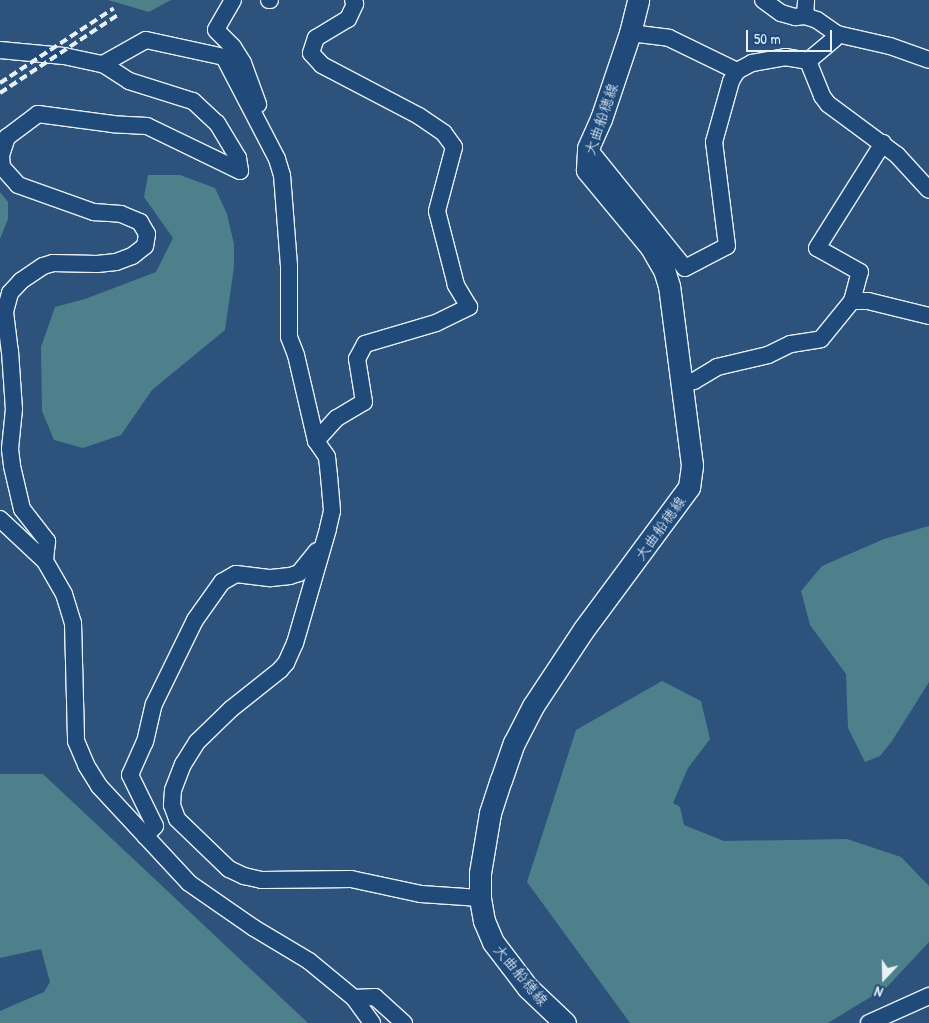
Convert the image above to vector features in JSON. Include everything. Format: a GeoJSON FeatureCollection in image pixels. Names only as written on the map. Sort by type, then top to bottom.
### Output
{"type":"FeatureCollection","features":[{"type":"Feature","properties":{"kind":"main road","name":"大曲船穂線"},"geometry":{"type":"LineString","coordinates":[[564,1023],[528,988],[493,942],[484,921],[480,898],[483,847],[490,813],[514,743],[533,706],[584,629],[689,487],[692,465],[669,286],[664,270],[650,246],[587,170],[588,148],[601,119],[630,33],[638,0]]}},
{"type":"Feature","properties":{"kind":"street"},"geometry":{"type":"LineString","coordinates":[[233,0],[216,30],[233,47],[243,63],[270,131],[266,138]]}},
{"type":"Feature","properties":{"kind":"street"},"geometry":{"type":"LineString","coordinates":[[316,441],[337,418],[364,402],[357,359],[365,344],[436,323],[469,307],[456,285],[437,210],[454,147],[444,133],[419,116],[322,65],[311,53],[316,38],[348,19],[356,4],[353,0]]}},
{"type":"Feature","properties":{"kind":"street"},"geometry":{"type":"LineString","coordinates":[[763,0],[781,13],[795,17],[805,8],[817,20],[837,34],[890,46],[929,60]]}},
{"type":"Feature","properties":{"kind":"street"},"geometry":{"type":"LineString","coordinates":[[630,33],[669,38],[738,71]]}},
{"type":"Feature","properties":{"kind":"street"},"geometry":{"type":"LineString","coordinates":[[808,61],[837,34]]}},
{"type":"Feature","properties":{"kind":"street"},"geometry":{"type":"LineString","coordinates":[[103,64],[146,40],[224,57],[277,159],[285,191],[289,266],[289,337],[296,356],[316,441],[326,457],[332,511],[295,643],[286,663],[211,727],[197,742],[183,764],[175,784],[172,805],[178,819],[223,864],[244,876],[262,880],[351,879],[421,894],[480,898]]}},
{"type":"Feature","properties":{"kind":"street"},"geometry":{"type":"LineString","coordinates":[[0,50],[64,56],[103,64],[129,81],[193,101],[217,123],[238,158],[240,171],[147,126],[113,124],[38,114],[8,137],[1,156],[2,167],[18,186],[94,212],[121,214],[140,222],[147,234],[146,246],[132,256],[116,262],[97,264],[54,263],[43,266],[21,282],[10,293],[5,312],[14,409],[10,449],[12,466],[22,509],[47,541],[45,561]]}},
{"type":"Feature","properties":{"kind":"street"},"geometry":{"type":"LineString","coordinates":[[588,148],[685,268],[727,246],[714,142],[731,81],[738,71],[752,62],[769,58],[808,61]]}},
{"type":"Feature","properties":{"kind":"street"},"geometry":{"type":"LineString","coordinates":[[808,61],[822,96],[828,104],[898,155],[929,190]]}},
{"type":"Feature","properties":{"kind":"street"},"geometry":{"type":"LineString","coordinates":[[682,384],[694,381],[717,367],[768,355],[791,344],[821,339],[852,301],[860,272],[817,248],[883,144]]}},
{"type":"Feature","properties":{"kind":"street"},"geometry":{"type":"LineString","coordinates":[[852,301],[868,301],[929,316]]}},
{"type":"Feature","properties":{"kind":"street"},"geometry":{"type":"LineString","coordinates":[[0,519],[45,561],[64,594],[73,623],[76,741],[86,765],[99,786],[188,883],[206,897],[309,961],[354,998],[372,1023]]}},
{"type":"Feature","properties":{"kind":"street"},"geometry":{"type":"LineString","coordinates":[[145,836],[155,826],[130,775],[146,742],[154,704],[195,620],[222,582],[236,574],[271,578],[299,573],[314,557],[328,530]]}},
{"type":"Feature","properties":{"kind":"street"},"geometry":{"type":"LineString","coordinates":[[869,1023],[929,996]]}},
{"type":"Feature","properties":{"kind":"street"},"geometry":{"type":"LineString","coordinates":[[354,998],[375,997],[404,1023]]}},
{"type":"Feature","properties":{"kind":"green space"},"geometry":{"type":"Polygon","coordinates":[[[108,0],[171,0],[149,12],[108,0]]]}},
{"type":"Feature","properties":{"kind":"green space"},"geometry":{"type":"Polygon","coordinates":[[[148,175],[180,175],[215,188],[227,214],[234,244],[234,267],[225,330],[152,390],[121,435],[83,448],[54,440],[42,411],[41,347],[55,307],[85,299],[156,272],[173,238],[144,197],[148,175]]]}},
{"type":"Feature","properties":{"kind":"green space"},"geometry":{"type":"Polygon","coordinates":[[[0,192],[8,202],[8,219],[0,239],[0,192]]]}},
{"type":"Feature","properties":{"kind":"green space"},"geometry":{"type":"Polygon","coordinates":[[[929,526],[929,682],[892,741],[880,756],[865,762],[848,728],[846,674],[810,625],[801,591],[822,566],[884,539],[929,526]]]}},
{"type":"Feature","properties":{"kind":"green space"},"geometry":{"type":"Polygon","coordinates":[[[662,681],[701,701],[710,739],[688,768],[673,803],[680,807],[684,825],[724,841],[847,839],[901,857],[929,886],[929,942],[887,987],[828,1023],[630,1023],[527,882],[576,730],[662,681]]]}},
{"type":"Feature","properties":{"kind":"green space"},"geometry":{"type":"Polygon","coordinates":[[[0,774],[43,774],[308,1023],[0,1023],[0,1011],[44,992],[50,982],[41,949],[0,958],[0,774]]]}},
{"type":"Feature","properties":{"kind":"railway"},"geometry":{"type":"LineString","coordinates":[[0,83],[114,8]]}},
{"type":"Feature","properties":{"kind":"railway"},"geometry":{"type":"LineString","coordinates":[[0,93],[118,15]]}}]}
